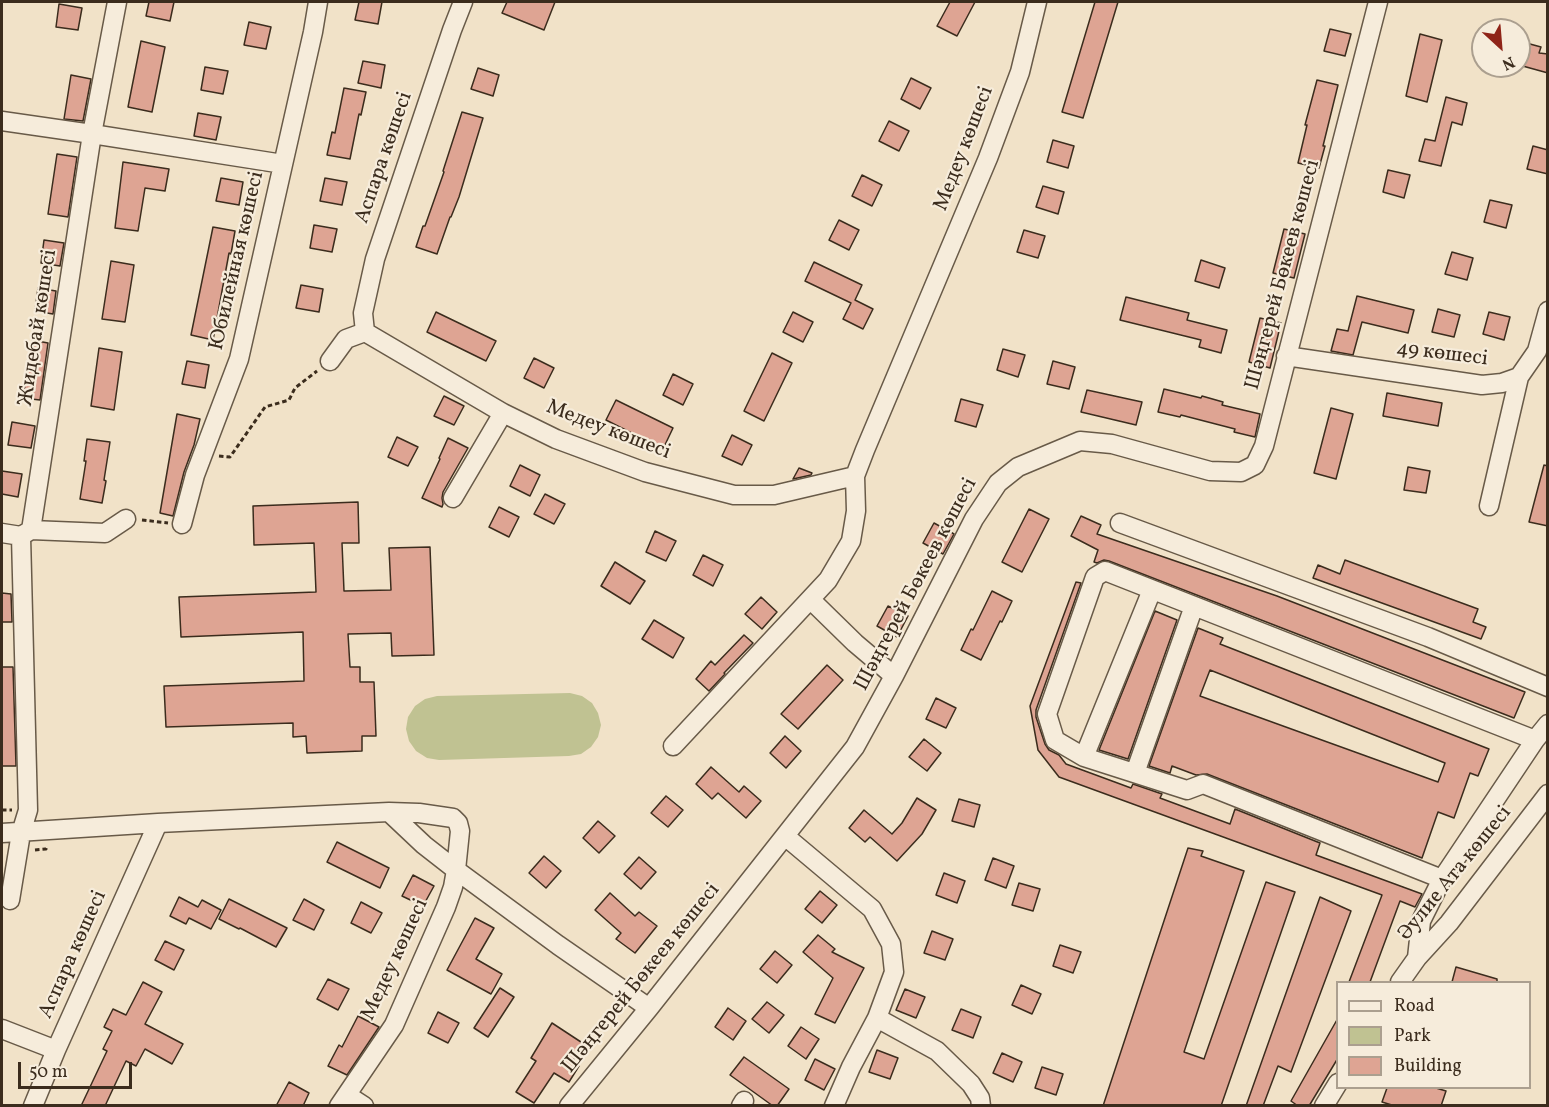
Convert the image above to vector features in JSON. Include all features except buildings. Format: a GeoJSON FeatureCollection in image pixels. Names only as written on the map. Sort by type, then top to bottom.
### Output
{"type":"FeatureCollection","features":[{"type":"Feature","properties":{"kind":"street","name":"Жидебай көшесі"},"geometry":{"type":"LineString","coordinates":[[10,900],[21,833],[28,810],[26,533],[92,134],[117,2]]}},
{"type":"Feature","properties":{"kind":"street","name":"Юбилейная көшесі"},"geometry":{"type":"LineString","coordinates":[[182,524],[195,475],[239,359],[318,2]]}},
{"type":"Feature","properties":{"kind":"street","name":"Аспара көшесі"},"geometry":{"type":"LineString","coordinates":[[365,332],[363,313],[375,259],[463,2]]}},
{"type":"Feature","properties":{"kind":"street","name":"Медеу көшесі"},"geometry":{"type":"LineString","coordinates":[[673,746],[811,600],[828,580],[851,541],[856,511],[855,476],[988,158],[1020,72],[1037,2]]}},
{"type":"Feature","properties":{"kind":"street","name":"Шәңгерей Бөкеев көшесі"},"geometry":{"type":"LineString","coordinates":[[568,1106],[650,1008],[855,747],[974,519],[1004,477],[1018,467],[1080,441],[1112,444],[1210,471],[1241,472],[1255,465],[1264,446],[1378,2]]}},
{"type":"Feature","properties":{"kind":"street"},"geometry":{"type":"LineString","coordinates":[[2,121],[283,164]]}},
{"type":"Feature","properties":{"kind":"street"},"geometry":{"type":"LineString","coordinates":[[1489,506],[1519,377],[1537,351],[1548,311]]}},
{"type":"Feature","properties":{"kind":"street"},"geometry":{"type":"LineString","coordinates":[[330,361],[346,339],[365,332]]}},
{"type":"Feature","properties":{"kind":"street","name":"Медеу көшесі"},"geometry":{"type":"LineString","coordinates":[[365,332],[503,413],[556,439],[645,472],[734,495],[774,495],[855,476]]}},
{"type":"Feature","properties":{"kind":"street","name":"49 көшесі"},"geometry":{"type":"LineString","coordinates":[[1286,356],[1482,385],[1502,383],[1519,377]]}},
{"type":"Feature","properties":{"kind":"street"},"geometry":{"type":"LineString","coordinates":[[453,498],[503,413]]}},
{"type":"Feature","properties":{"kind":"street"},"geometry":{"type":"LineString","coordinates":[[2,533],[105,533],[126,519]]}},
{"type":"Feature","properties":{"kind":"street"},"geometry":{"type":"LineString","coordinates":[[1120,523],[1428,637],[1548,687]]}},
{"type":"Feature","properties":{"kind":"street"},"geometry":{"type":"LineString","coordinates":[[1442,879],[1203,784],[1187,790],[1084,757],[1055,740],[1047,714],[1095,577],[1105,571],[1535,740]]}},
{"type":"Feature","properties":{"kind":"street"},"geometry":{"type":"LineString","coordinates":[[1084,757],[1152,590]]}},
{"type":"Feature","properties":{"kind":"street"},"geometry":{"type":"LineString","coordinates":[[811,600],[855,643],[894,676]]}},
{"type":"Feature","properties":{"kind":"street"},"geometry":{"type":"LineString","coordinates":[[1135,773],[1194,606]]}},
{"type":"Feature","properties":{"kind":"street"},"geometry":{"type":"LineString","coordinates":[[1417,958],[1421,921],[1442,879],[1548,724]]}},
{"type":"Feature","properties":{"kind":"street","name":"Әулие Ата көшесі"},"geometry":{"type":"LineString","coordinates":[[1401,981],[1417,958],[1449,923],[1548,794]]}},
{"type":"Feature","properties":{"kind":"street"},"geometry":{"type":"LineString","coordinates":[[2,833],[389,812],[424,845],[456,870],[558,945],[650,1008]]}},
{"type":"Feature","properties":{"kind":"street","name":"Медеу көшесі"},"geometry":{"type":"LineString","coordinates":[[364,1106],[343,1100],[394,1025],[446,906],[453,888],[460,831],[458,823],[453,818],[419,813],[389,812]]}},
{"type":"Feature","properties":{"kind":"street","name":"Аспара көшесі"},"geometry":{"type":"LineString","coordinates":[[33,1106],[158,823]]}},
{"type":"Feature","properties":{"kind":"street"},"geometry":{"type":"LineString","coordinates":[[785,836],[872,909],[891,944],[894,972],[877,1018],[851,1067],[834,1106]]}},
{"type":"Feature","properties":{"kind":"street"},"geometry":{"type":"LineString","coordinates":[[877,1018],[937,1052],[971,1084],[980,1098],[981,1106]]}},
{"type":"Feature","properties":{"kind":"street"},"geometry":{"type":"LineString","coordinates":[[2,1029],[56,1050]]}},
{"type":"Feature","properties":{"kind":"street"},"geometry":{"type":"LineString","coordinates":[[1324,1106],[1336,1086]]}},
{"type":"Feature","properties":{"kind":"path"},"geometry":{"type":"LineString","coordinates":[[202,455],[230,457],[266,407],[290,400],[295,388],[330,361]]}},
{"type":"Feature","properties":{"kind":"path"},"geometry":{"type":"LineString","coordinates":[[126,519],[182,524]]}},
{"type":"Feature","properties":{"kind":"green space"},"geometry":{"type":"Polygon","coordinates":[[[570,693],[582,696],[592,703],[601,725],[598,737],[591,747],[581,754],[439,760],[427,758],[416,751],[409,741],[406,729],[408,717],[415,706],[425,699],[437,696],[570,693]]]}}]}
